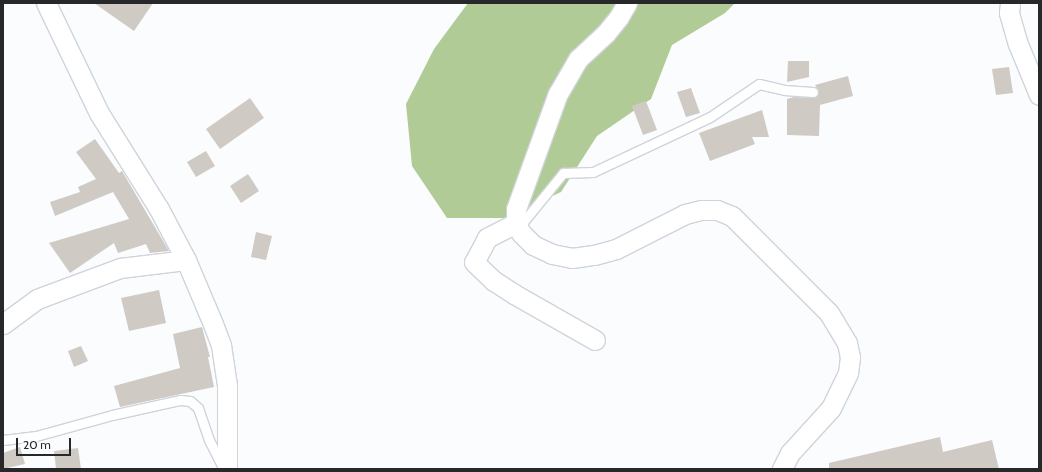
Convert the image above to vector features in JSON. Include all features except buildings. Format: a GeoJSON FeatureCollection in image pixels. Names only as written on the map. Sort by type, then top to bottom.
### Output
{"type":"FeatureCollection","features":[{"type":"Feature","properties":{"kind":"street"},"geometry":{"type":"LineString","coordinates":[[46,3],[99,113],[159,209],[186,260],[221,345],[227,385],[227,469]]}},
{"type":"Feature","properties":{"kind":"street"},"geometry":{"type":"LineString","coordinates":[[627,3],[619,18],[606,33],[578,59],[560,87],[518,201],[517,225],[532,244],[552,254],[572,258],[594,255],[616,249],[684,214],[701,210],[717,210],[732,216],[829,312],[847,343],[850,357],[848,373],[831,408],[794,448],[782,469]]}},
{"type":"Feature","properties":{"kind":"street"},"geometry":{"type":"LineString","coordinates":[[1010,3],[1009,14],[1018,44],[1039,95]]}},
{"type":"Feature","properties":{"kind":"street"},"geometry":{"type":"LineString","coordinates":[[517,225],[487,238],[474,262],[494,281],[514,294],[595,340]]}},
{"type":"Feature","properties":{"kind":"street"},"geometry":{"type":"LineString","coordinates":[[3,324],[37,299],[120,268],[186,260]]}},
{"type":"Feature","properties":{"kind":"lane"},"geometry":{"type":"LineString","coordinates":[[517,225],[563,174],[593,172],[710,117],[759,84],[784,90],[814,92]]}},
{"type":"Feature","properties":{"kind":"lane"},"geometry":{"type":"LineString","coordinates":[[3,440],[36,436],[180,400],[190,400],[198,408],[209,440],[223,469]]}},
{"type":"Feature","properties":{"kind":"green space"},"geometry":{"type":"Polygon","coordinates":[[[468,3],[735,3],[725,13],[672,45],[651,99],[597,136],[561,192],[505,218],[447,218],[412,166],[406,104],[434,49],[468,3]]]}}]}
